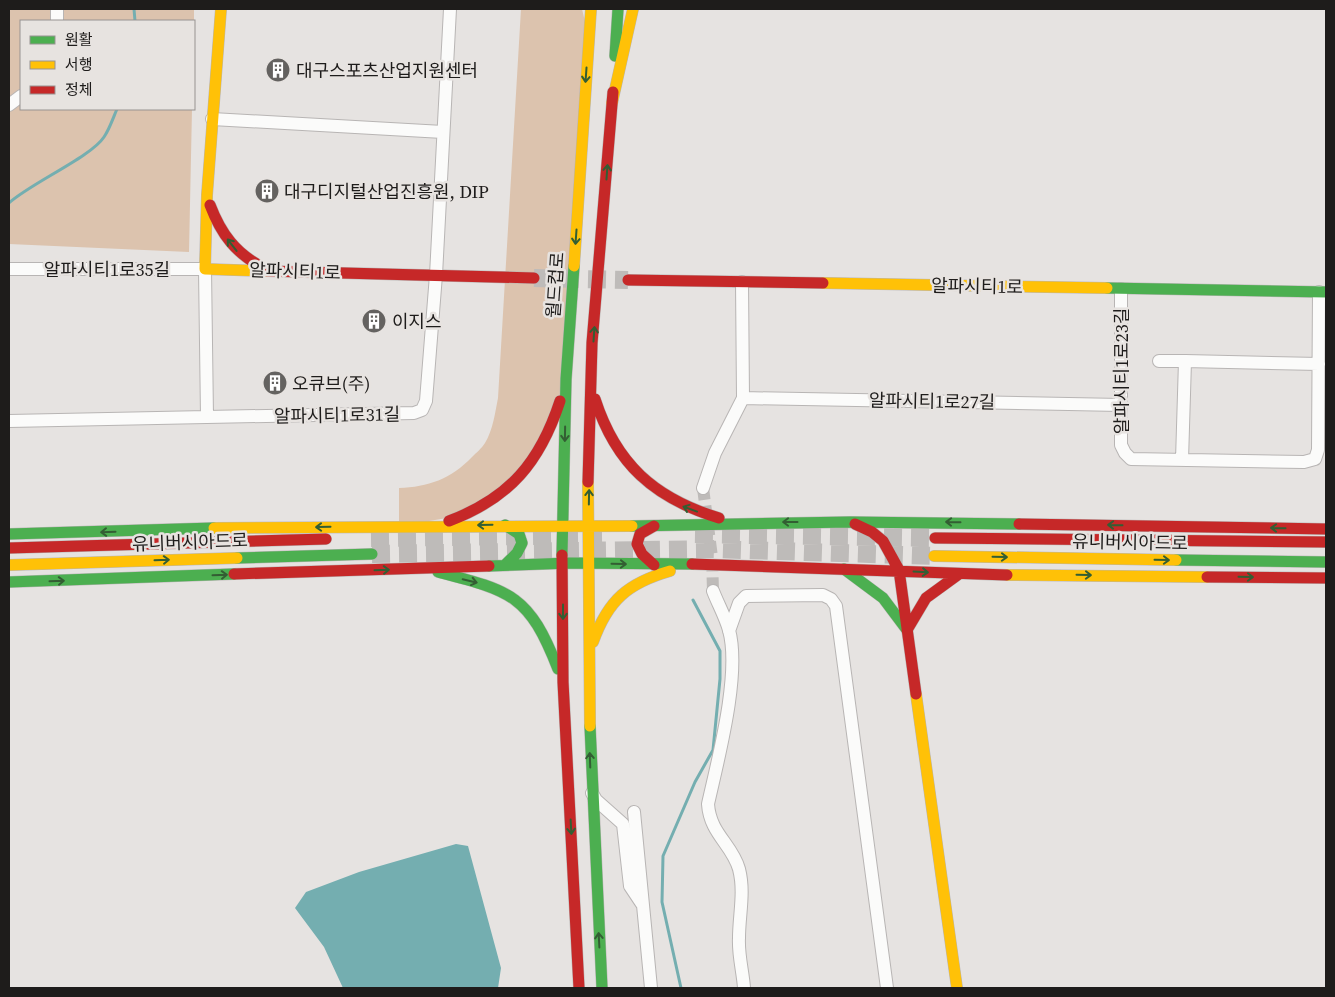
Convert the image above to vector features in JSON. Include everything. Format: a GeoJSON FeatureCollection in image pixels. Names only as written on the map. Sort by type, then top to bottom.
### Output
{"type":"FeatureCollection","features":[{"type":"Feature","properties":{"kind":"main road"},"geometry":{"type":"LineString","coordinates":[[205,269],[207,195],[221,9]]}},
{"type":"Feature","properties":{"kind":"main road"},"geometry":{"type":"LineString","coordinates":[[582,9],[588,41]]}},
{"type":"Feature","properties":{"kind":"main road","name":"월드컵로"},"geometry":{"type":"LineString","coordinates":[[563,682],[562,563],[566,379],[591,9]]}},
{"type":"Feature","properties":{"kind":"main road"},"geometry":{"type":"LineString","coordinates":[[602,988],[592,793],[589,654],[590,378],[618,9]]}},
{"type":"Feature","properties":{"kind":"main road"},"geometry":{"type":"LineString","coordinates":[[612,103],[633,9]]}},
{"type":"Feature","properties":{"kind":"main road"},"geometry":{"type":"LineString","coordinates":[[207,195],[216,222],[236,250],[247,261],[272,271]]}},
{"type":"Feature","properties":{"kind":"main road","name":"알파시티1로"},"geometry":{"type":"LineString","coordinates":[[205,269],[534,278]]}},
{"type":"Feature","properties":{"kind":"main road","name":"알파시티1로"},"geometry":{"type":"LineString","coordinates":[[628,280],[1323,292]]}},
{"type":"Feature","properties":{"kind":"main road"},"geometry":{"type":"LineString","coordinates":[[590,378],[596,402],[609,436],[636,472],[662,495],[680,506],[737,522]]}},
{"type":"Feature","properties":{"kind":"main road"},"geometry":{"type":"LineString","coordinates":[[418,526],[446,522],[471,514],[501,496],[516,482],[533,461],[549,434],[566,379]]}},
{"type":"Feature","properties":{"kind":"main road"},"geometry":{"type":"LineString","coordinates":[[9,534],[225,528],[505,525],[655,526],[737,522],[1326,529]]}},
{"type":"Feature","properties":{"kind":"main road"},"geometry":{"type":"LineString","coordinates":[[850,522],[873,530],[890,550],[899,570],[957,988]]}},
{"type":"Feature","properties":{"kind":"main road"},"geometry":{"type":"LineString","coordinates":[[505,525],[517,530],[523,542],[522,548],[506,564]]}},
{"type":"Feature","properties":{"kind":"main road"},"geometry":{"type":"LineString","coordinates":[[654,565],[644,557],[637,547],[637,537],[642,530],[655,526]]}},
{"type":"Feature","properties":{"kind":"main road","name":"유니버시아드로"},"geometry":{"type":"LineString","coordinates":[[9,548],[371,538]]}},
{"type":"Feature","properties":{"kind":"main road","name":"유니버시아드로"},"geometry":{"type":"LineString","coordinates":[[934,538],[1326,542]]}},
{"type":"Feature","properties":{"kind":"main road","name":"유니버시아드로"},"geometry":{"type":"LineString","coordinates":[[9,565],[372,554]]}},
{"type":"Feature","properties":{"kind":"main road","name":"유니버시아드로"},"geometry":{"type":"LineString","coordinates":[[934,556],[1326,562]]}},
{"type":"Feature","properties":{"kind":"main road"},"geometry":{"type":"LineString","coordinates":[[9,582],[562,563],[844,568],[960,574],[1326,578]]}},
{"type":"Feature","properties":{"kind":"main road"},"geometry":{"type":"LineString","coordinates":[[589,654],[597,626],[604,614],[627,588],[639,580],[655,574],[699,564]]}},
{"type":"Feature","properties":{"kind":"main road"},"geometry":{"type":"LineString","coordinates":[[423,568],[485,584],[500,589],[516,598],[525,606],[548,639],[563,682],[579,988]]}},
{"type":"Feature","properties":{"kind":"main road"},"geometry":{"type":"LineString","coordinates":[[844,568],[883,598],[907,630]]}},
{"type":"Feature","properties":{"kind":"main road"},"geometry":{"type":"LineString","coordinates":[[907,630],[926,598],[960,574]]}},
{"type":"Feature","properties":{"kind":"street"},"geometry":{"type":"LineString","coordinates":[[436,275],[450,9]]}},
{"type":"Feature","properties":{"kind":"street"},"geometry":{"type":"LineString","coordinates":[[9,105],[20,97]]}},
{"type":"Feature","properties":{"kind":"street"},"geometry":{"type":"LineString","coordinates":[[212,119],[443,132]]}},
{"type":"Feature","properties":{"kind":"street","name":"알파시티1로35길"},"geometry":{"type":"LineString","coordinates":[[9,269],[205,269]]}},
{"type":"Feature","properties":{"kind":"street"},"geometry":{"type":"LineString","coordinates":[[205,269],[207,417]]}},
{"type":"Feature","properties":{"kind":"street","name":"알파시티1로31길"},"geometry":{"type":"LineString","coordinates":[[9,420],[414,413],[422,410],[426,401],[436,275]]}},
{"type":"Feature","properties":{"kind":"street"},"geometry":{"type":"LineString","coordinates":[[703,488],[716,453],[743,398],[742,282]]}},
{"type":"Feature","properties":{"kind":"street","name":"알파시티1로23길"},"geometry":{"type":"LineString","coordinates":[[1121,289],[1121,445],[1125,454],[1131,459],[1304,462],[1315,459],[1318,450],[1318,364],[1323,292]]}},
{"type":"Feature","properties":{"kind":"street"},"geometry":{"type":"LineString","coordinates":[[1159,361],[1318,364]]}},
{"type":"Feature","properties":{"kind":"street"},"geometry":{"type":"LineString","coordinates":[[1182,460],[1185,361]]}},
{"type":"Feature","properties":{"kind":"street","name":"알파시티1로27길"},"geometry":{"type":"LineString","coordinates":[[743,398],[1121,405]]}},
{"type":"Feature","properties":{"kind":"street"},"geometry":{"type":"LineString","coordinates":[[713,591],[729,631],[730,675],[725,724],[708,804],[709,817],[714,829],[738,867],[741,880],[739,947],[744,988]]}},
{"type":"Feature","properties":{"kind":"street"},"geometry":{"type":"LineString","coordinates":[[729,631],[739,603],[746,596],[823,595],[831,599],[836,606],[887,988]]}},
{"type":"Feature","properties":{"kind":"street"},"geometry":{"type":"LineString","coordinates":[[592,793],[622,824],[630,886],[643,905]]}},
{"type":"Feature","properties":{"kind":"street"},"geometry":{"type":"LineString","coordinates":[[594,820],[597,813],[604,807]]}},
{"type":"Feature","properties":{"kind":"street"},"geometry":{"type":"LineString","coordinates":[[634,812],[651,988]]}},
{"type":"Feature","properties":{"kind":"shaded area"},"geometry":{"type":"Polygon","coordinates":[[[11,9],[194,9],[194,20],[20,20],[20,110],[192,110],[189,252],[9,244],[9,12],[11,9]]]}},
{"type":"Feature","properties":{"kind":"shaded area"},"geometry":{"type":"Polygon","coordinates":[[[521,9],[582,9],[586,26],[566,379],[541,449],[471,514],[399,526],[399,488],[429,484],[456,471],[484,445],[493,421],[498,398],[521,9]]]}},
{"type":"Feature","properties":{"kind":"water"},"geometry":{"type":"Polygon","coordinates":[[[456,844],[468,846],[501,968],[498,988],[343,988],[324,947],[295,908],[306,892],[359,872],[456,844]]]}},
{"type":"Feature","properties":{"kind":"waterway"},"geometry":{"type":"LineString","coordinates":[[134,9],[135,20]]}},
{"type":"Feature","properties":{"kind":"waterway"},"geometry":{"type":"LineString","coordinates":[[9,203],[97,145],[110,127],[117,110]]}},
{"type":"Feature","properties":{"kind":"waterway"},"geometry":{"type":"LineString","coordinates":[[681,988],[662,902],[663,856],[695,782],[713,750],[720,679],[720,651],[693,600]]}},
{"type":"Feature","properties":{"kind":"tunnel"},"geometry":{"type":"LineString","coordinates":[[534,278],[628,280]]}},
{"type":"Feature","properties":{"kind":"tunnel"},"geometry":{"type":"LineString","coordinates":[[703,488],[712,557],[713,591]]}},
{"type":"Feature","properties":{"kind":"tunnel"},"geometry":{"type":"LineString","coordinates":[[695,534],[935,538]]}},
{"type":"Feature","properties":{"kind":"tunnel"},"geometry":{"type":"LineString","coordinates":[[371,538],[602,535]]}},
{"type":"Feature","properties":{"kind":"tunnel"},"geometry":{"type":"LineString","coordinates":[[372,554],[713,549],[934,556]]}},
{"type":"Feature","properties":{"kind":"traffic: fast"},"geometry":{"type":"LineString","coordinates":[[615,56],[618,9]]}},
{"type":"Feature","properties":{"kind":"traffic: fast"},"geometry":{"type":"LineString","coordinates":[[562,555],[566,379],[574,266]]}},
{"type":"Feature","properties":{"kind":"traffic: fast"},"geometry":{"type":"LineString","coordinates":[[1107,288],[1326,292]]}},
{"type":"Feature","properties":{"kind":"traffic: fast"},"geometry":{"type":"LineString","coordinates":[[632,526],[850,522],[1019,524]]}},
{"type":"Feature","properties":{"kind":"traffic: fast"},"geometry":{"type":"LineString","coordinates":[[505,525],[519,534],[522,543],[517,553],[506,564]]}},
{"type":"Feature","properties":{"kind":"traffic: fast"},"geometry":{"type":"LineString","coordinates":[[9,534],[214,528]]}},
{"type":"Feature","properties":{"kind":"traffic: fast"},"geometry":{"type":"LineString","coordinates":[[237,558],[372,554]]}},
{"type":"Feature","properties":{"kind":"traffic: fast"},"geometry":{"type":"LineString","coordinates":[[1176,560],[1326,562]]}},
{"type":"Feature","properties":{"kind":"traffic: fast"},"geometry":{"type":"LineString","coordinates":[[489,566],[570,563],[692,564]]}},
{"type":"Feature","properties":{"kind":"traffic: fast"},"geometry":{"type":"LineString","coordinates":[[844,569],[883,598],[907,630]]}},
{"type":"Feature","properties":{"kind":"traffic: fast"},"geometry":{"type":"LineString","coordinates":[[438,572],[484,585],[515,600],[527,611],[537,625],[548,644],[558,669]]}},
{"type":"Feature","properties":{"kind":"traffic: fast"},"geometry":{"type":"LineString","coordinates":[[9,582],[234,574]]}},
{"type":"Feature","properties":{"kind":"traffic: fast"},"geometry":{"type":"LineString","coordinates":[[590,726],[602,988]]}},
{"type":"Feature","properties":{"kind":"traffic: slow"},"geometry":{"type":"LineString","coordinates":[[221,9],[207,195],[205,269],[266,271]]}},
{"type":"Feature","properties":{"kind":"traffic: slow"},"geometry":{"type":"LineString","coordinates":[[574,266],[591,9]]}},
{"type":"Feature","properties":{"kind":"traffic: slow"},"geometry":{"type":"LineString","coordinates":[[612,103],[633,9]]}},
{"type":"Feature","properties":{"kind":"traffic: slow"},"geometry":{"type":"LineString","coordinates":[[823,283],[1107,288]]}},
{"type":"Feature","properties":{"kind":"traffic: slow"},"geometry":{"type":"LineString","coordinates":[[588,482],[590,726]]}},
{"type":"Feature","properties":{"kind":"traffic: slow"},"geometry":{"type":"LineString","coordinates":[[214,528],[632,526]]}},
{"type":"Feature","properties":{"kind":"traffic: slow"},"geometry":{"type":"LineString","coordinates":[[934,556],[1176,560]]}},
{"type":"Feature","properties":{"kind":"traffic: slow"},"geometry":{"type":"LineString","coordinates":[[9,565],[237,558]]}},
{"type":"Feature","properties":{"kind":"traffic: slow"},"geometry":{"type":"LineString","coordinates":[[593,642],[605,615],[621,595],[642,581],[670,571]]}},
{"type":"Feature","properties":{"kind":"traffic: slow"},"geometry":{"type":"LineString","coordinates":[[1007,575],[1207,577]]}},
{"type":"Feature","properties":{"kind":"traffic: slow"},"geometry":{"type":"LineString","coordinates":[[916,694],[957,988]]}},
{"type":"Feature","properties":{"kind":"traffic: jam"},"geometry":{"type":"LineString","coordinates":[[588,482],[592,343],[613,92]]}},
{"type":"Feature","properties":{"kind":"traffic: jam"},"geometry":{"type":"LineString","coordinates":[[210,205],[219,225],[231,242],[245,256],[264,268]]}},
{"type":"Feature","properties":{"kind":"traffic: jam"},"geometry":{"type":"LineString","coordinates":[[266,271],[534,278]]}},
{"type":"Feature","properties":{"kind":"traffic: jam"},"geometry":{"type":"LineString","coordinates":[[628,280],[823,283]]}},
{"type":"Feature","properties":{"kind":"traffic: jam"},"geometry":{"type":"LineString","coordinates":[[595,399],[614,442],[626,460],[640,475],[657,489],[675,500],[719,518]]}},
{"type":"Feature","properties":{"kind":"traffic: jam"},"geometry":{"type":"LineString","coordinates":[[449,521],[489,501],[506,489],[520,475],[543,442],[560,401]]}},
{"type":"Feature","properties":{"kind":"traffic: jam"},"geometry":{"type":"LineString","coordinates":[[855,524],[872,532],[883,541],[899,570],[916,694]]}},
{"type":"Feature","properties":{"kind":"traffic: jam"},"geometry":{"type":"LineString","coordinates":[[1019,524],[1326,529]]}},
{"type":"Feature","properties":{"kind":"traffic: jam"},"geometry":{"type":"LineString","coordinates":[[654,526],[640,534],[637,544],[642,554],[654,565]]}},
{"type":"Feature","properties":{"kind":"traffic: jam"},"geometry":{"type":"LineString","coordinates":[[935,538],[1326,542]]}},
{"type":"Feature","properties":{"kind":"traffic: jam"},"geometry":{"type":"LineString","coordinates":[[9,548],[326,539]]}},
{"type":"Feature","properties":{"kind":"traffic: jam"},"geometry":{"type":"LineString","coordinates":[[562,555],[563,682],[579,988]]}},
{"type":"Feature","properties":{"kind":"traffic: jam"},"geometry":{"type":"LineString","coordinates":[[692,564],[1007,575]]}},
{"type":"Feature","properties":{"kind":"traffic: jam"},"geometry":{"type":"LineString","coordinates":[[234,574],[489,566]]}},
{"type":"Feature","properties":{"kind":"traffic: jam"},"geometry":{"type":"LineString","coordinates":[[907,630],[926,598],[959,574]]}},
{"type":"Feature","properties":{"kind":"traffic: jam"},"geometry":{"type":"LineString","coordinates":[[1207,577],[1326,578]]}},
{"type":"Feature","properties":{"kind":"place","name":"대구스포츠산업지원센터"},"geometry":{"type":"Point","coordinates":[278,70]}},
{"type":"Feature","properties":{"kind":"place","name":"대구디지털산업진흥원, DIP"},"geometry":{"type":"Point","coordinates":[267,191]}},
{"type":"Feature","properties":{"kind":"place","name":"이지스"},"geometry":{"type":"Point","coordinates":[374,321]}},
{"type":"Feature","properties":{"kind":"place","name":"오큐브(주)"},"geometry":{"type":"Point","coordinates":[275,383]}}]}
